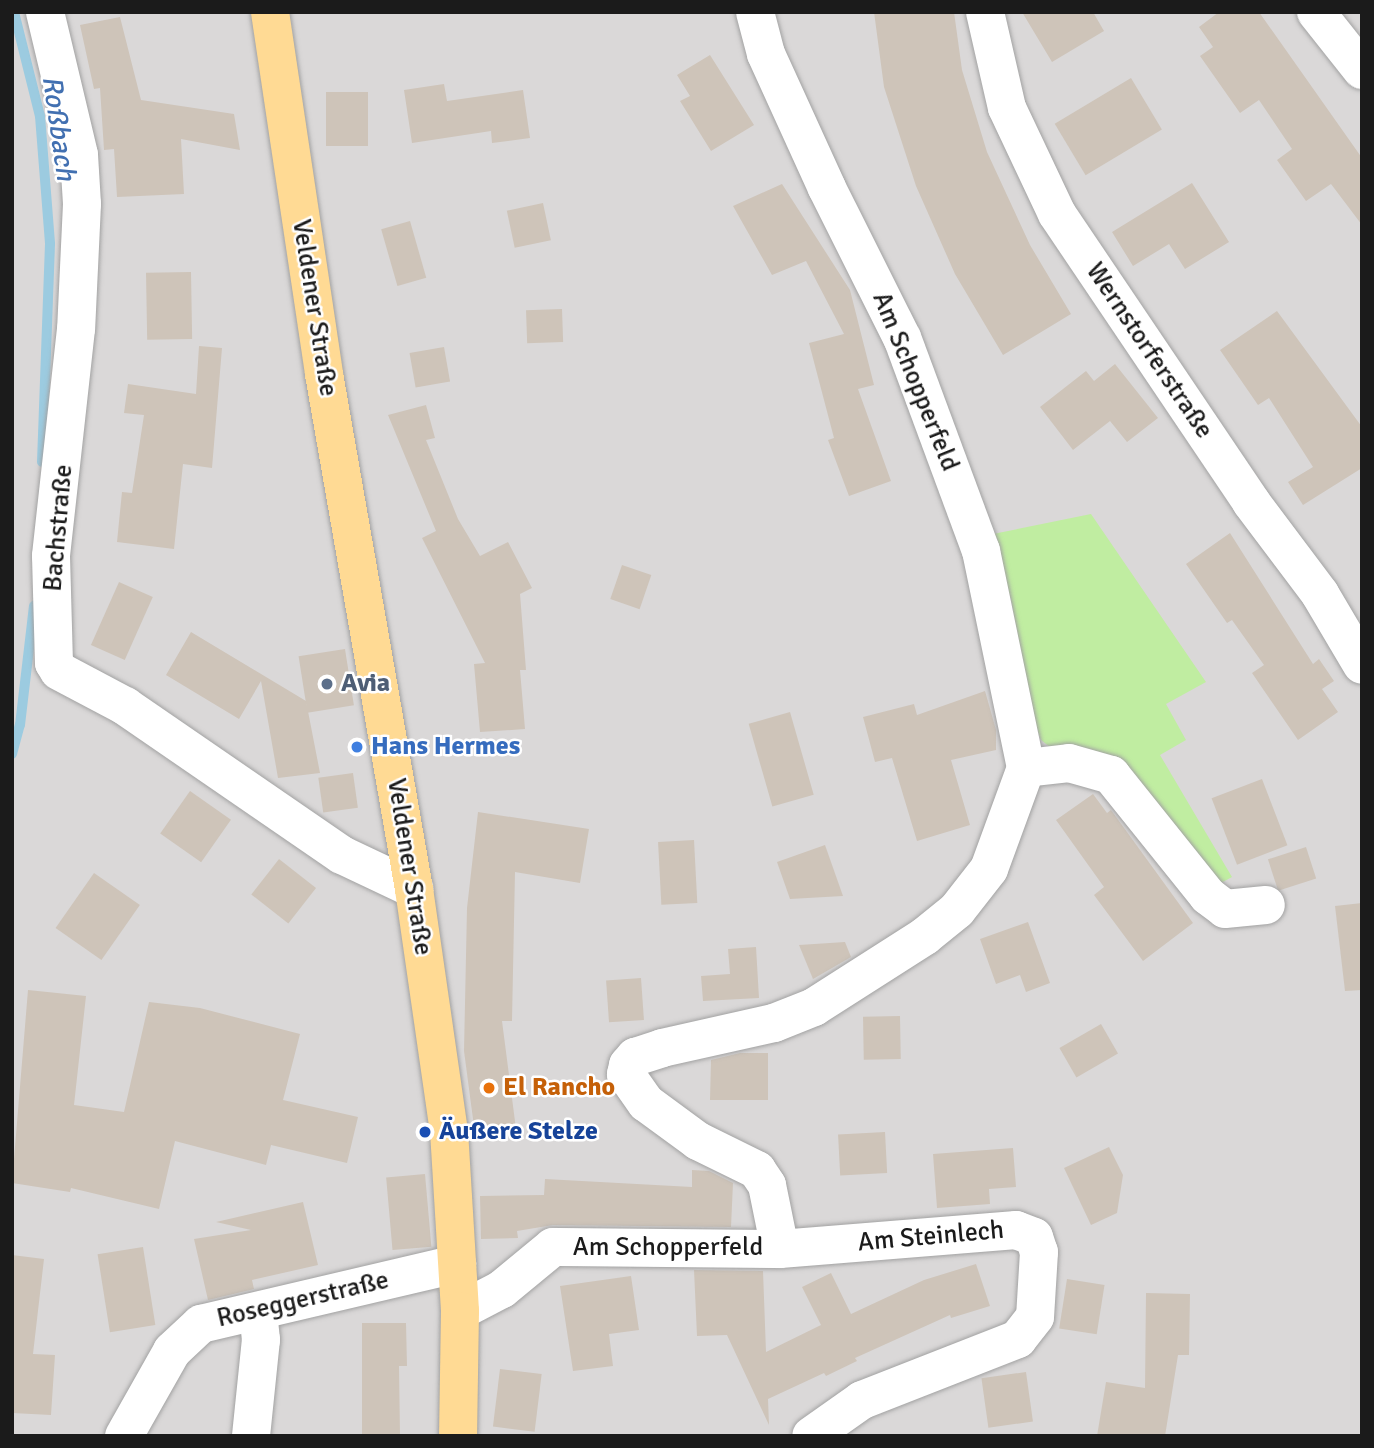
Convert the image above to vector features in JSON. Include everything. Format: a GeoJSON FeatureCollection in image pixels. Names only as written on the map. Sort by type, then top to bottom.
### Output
{"type":"FeatureCollection","features":[{"type":"Feature","properties":{"kind":"main road","name":"Veldener Straße"},"geometry":{"type":"LineString","coordinates":[[270,12],[324,374],[414,889],[449,1131],[460,1311],[458,1436]]}},
{"type":"Feature","properties":{"kind":"street","name":"Bachstraße"},"geometry":{"type":"LineString","coordinates":[[45,12],[79,155],[82,204],[76,330],[51,556],[54,663],[59,671],[125,706],[342,855],[414,889]]}},
{"type":"Feature","properties":{"kind":"street","name":"Am Schopperfeld"},"geometry":{"type":"LineString","coordinates":[[460,1311],[502,1289],[553,1247],[780,1249],[767,1185],[757,1170],[698,1141],[646,1103],[626,1074],[628,1065],[635,1057],[662,1048],[774,1023],[814,1007],[925,936],[957,909],[989,869],[1026,768],[981,551],[902,338],[766,54],[755,12]]}},
{"type":"Feature","properties":{"kind":"street","name":"Wernstorferstraße"},"geometry":{"type":"LineString","coordinates":[[985,12],[1007,108],[1057,214],[1243,491],[1320,594],[1362,665]]}},
{"type":"Feature","properties":{"kind":"street"},"geometry":{"type":"LineString","coordinates":[[1316,12],[1362,70]]}},
{"type":"Feature","properties":{"kind":"street"},"geometry":{"type":"LineString","coordinates":[[1026,768],[1069,763],[1111,775],[1208,895],[1225,909],[1266,905]]}},
{"type":"Feature","properties":{"kind":"street","name":"Am Steinlech"},"geometry":{"type":"LineString","coordinates":[[780,1249],[1016,1230],[1034,1237],[1040,1252],[1035,1317],[1018,1339],[862,1400],[811,1436]]}},
{"type":"Feature","properties":{"kind":"street","name":"Roseggerstraße"},"geometry":{"type":"LineString","coordinates":[[124,1436],[172,1351],[201,1324],[258,1313],[457,1264]]}},
{"type":"Feature","properties":{"kind":"street"},"geometry":{"type":"LineString","coordinates":[[251,1436],[261,1340],[258,1313]]}},
{"type":"Feature","properties":{"kind":"shaded area"},"geometry":{"type":"Polygon","coordinates":[[[12,12],[1362,12],[1362,1436],[12,1436],[12,12]]]}},
{"type":"Feature","properties":{"kind":"green space"},"geometry":{"type":"Polygon","coordinates":[[[1091,514],[1206,682],[1166,704],[1186,740],[1160,755],[1232,877],[1221,883],[1041,740],[1034,721],[1011,600],[993,534],[1091,514]]]}},
{"type":"Feature","properties":{"kind":"building"},"geometry":{"type":"Polygon","coordinates":[[[874,12],[954,12],[962,70],[987,152],[1030,245],[1071,314],[1003,355],[955,274],[916,186],[884,87],[874,12]]]}},
{"type":"Feature","properties":{"kind":"building"},"geometry":{"type":"Polygon","coordinates":[[[1022,12],[1093,12],[1104,31],[1052,62],[1022,12]]]}},
{"type":"Feature","properties":{"kind":"building"},"geometry":{"type":"Polygon","coordinates":[[[1219,12],[1259,12],[1362,158],[1362,225],[1331,184],[1306,201],[1277,160],[1292,149],[1259,100],[1240,113],[1200,56],[1213,47],[1199,27],[1219,12]]]}},
{"type":"Feature","properties":{"kind":"building"},"geometry":{"type":"Polygon","coordinates":[[[120,17],[141,100],[234,114],[240,150],[181,139],[184,194],[117,197],[114,149],[104,150],[100,88],[94,89],[80,25],[120,17]]]}},
{"type":"Feature","properties":{"kind":"building"},"geometry":{"type":"Polygon","coordinates":[[[710,55],[754,125],[711,151],[680,101],[690,96],[677,75],[710,55]]]}},
{"type":"Feature","properties":{"kind":"building"},"geometry":{"type":"Polygon","coordinates":[[[1131,78],[1162,129],[1086,175],[1055,124],[1131,78]]]}},
{"type":"Feature","properties":{"kind":"building"},"geometry":{"type":"Polygon","coordinates":[[[444,84],[447,101],[523,90],[530,138],[492,143],[491,131],[412,143],[404,90],[444,84]]]}},
{"type":"Feature","properties":{"kind":"building"},"geometry":{"type":"Polygon","coordinates":[[[326,92],[368,92],[368,146],[326,146],[326,92]]]}},
{"type":"Feature","properties":{"kind":"building"},"geometry":{"type":"Polygon","coordinates":[[[1192,183],[1229,242],[1185,269],[1169,244],[1133,266],[1112,232],[1192,183]]]}},
{"type":"Feature","properties":{"kind":"building"},"geometry":{"type":"Polygon","coordinates":[[[782,184],[850,290],[874,385],[858,389],[891,481],[849,496],[828,440],[834,438],[809,343],[844,334],[806,261],[772,275],[733,206],[782,184]]]}},
{"type":"Feature","properties":{"kind":"building"},"geometry":{"type":"Polygon","coordinates":[[[543,203],[551,240],[515,248],[507,211],[543,203]]]}},
{"type":"Feature","properties":{"kind":"building"},"geometry":{"type":"Polygon","coordinates":[[[410,221],[426,278],[397,286],[381,229],[410,221]]]}},
{"type":"Feature","properties":{"kind":"building"},"geometry":{"type":"Polygon","coordinates":[[[191,272],[192,339],[147,340],[146,273],[191,272]]]}},
{"type":"Feature","properties":{"kind":"building"},"geometry":{"type":"Polygon","coordinates":[[[562,309],[563,342],[527,343],[526,310],[562,309]]]}},
{"type":"Feature","properties":{"kind":"building"},"geometry":{"type":"Polygon","coordinates":[[[1277,311],[1362,427],[1362,468],[1303,505],[1288,482],[1313,467],[1269,398],[1258,405],[1220,350],[1277,311]]]}},
{"type":"Feature","properties":{"kind":"building"},"geometry":{"type":"Polygon","coordinates":[[[199,346],[222,348],[212,468],[183,464],[174,549],[117,542],[122,492],[132,493],[144,415],[124,413],[128,384],[196,394],[199,346]]]}},
{"type":"Feature","properties":{"kind":"building"},"geometry":{"type":"Polygon","coordinates":[[[444,347],[450,381],[416,388],[410,353],[444,347]]]}},
{"type":"Feature","properties":{"kind":"building"},"geometry":{"type":"Polygon","coordinates":[[[1115,364],[1158,418],[1127,442],[1110,421],[1073,450],[1040,407],[1086,371],[1094,381],[1115,364]]]}},
{"type":"Feature","properties":{"kind":"building"},"geometry":{"type":"Polygon","coordinates":[[[426,405],[435,438],[426,440],[458,519],[480,556],[508,542],[532,588],[520,594],[526,670],[520,670],[525,729],[480,732],[474,664],[485,663],[422,538],[436,531],[388,415],[426,405]]]}},
{"type":"Feature","properties":{"kind":"building"},"geometry":{"type":"Polygon","coordinates":[[[1230,533],[1313,664],[1319,659],[1334,681],[1322,689],[1338,712],[1298,740],[1252,673],[1264,665],[1232,620],[1227,623],[1186,564],[1230,533]]]}},
{"type":"Feature","properties":{"kind":"building"},"geometry":{"type":"Polygon","coordinates":[[[622,565],[651,575],[640,609],[610,599],[622,565]]]}},
{"type":"Feature","properties":{"kind":"building"},"geometry":{"type":"Polygon","coordinates":[[[119,582],[153,597],[125,660],[91,645],[119,582]]]}},
{"type":"Feature","properties":{"kind":"building"},"geometry":{"type":"Polygon","coordinates":[[[191,632],[306,701],[320,773],[278,778],[261,681],[239,719],[166,675],[191,632]]]}},
{"type":"Feature","properties":{"kind":"building"},"geometry":{"type":"Polygon","coordinates":[[[345,649],[354,705],[307,713],[299,656],[345,649]]]}},
{"type":"Feature","properties":{"kind":"building"},"geometry":{"type":"Polygon","coordinates":[[[985,691],[996,730],[996,750],[951,760],[970,825],[917,841],[892,758],[875,762],[863,717],[914,704],[917,715],[985,691]]]}},
{"type":"Feature","properties":{"kind":"building"},"geometry":{"type":"Polygon","coordinates":[[[790,712],[814,795],[772,807],[749,724],[790,712]]]}},
{"type":"Feature","properties":{"kind":"building"},"geometry":{"type":"Polygon","coordinates":[[[353,773],[358,808],[323,813],[318,778],[353,773]]]}},
{"type":"Feature","properties":{"kind":"building"},"geometry":{"type":"Polygon","coordinates":[[[1262,779],[1287,845],[1237,865],[1212,798],[1262,779]]]}},
{"type":"Feature","properties":{"kind":"building"},"geometry":{"type":"Polygon","coordinates":[[[190,791],[231,820],[201,862],[160,834],[190,791]]]}},
{"type":"Feature","properties":{"kind":"building"},"geometry":{"type":"Polygon","coordinates":[[[1093,794],[1107,813],[1111,810],[1193,923],[1143,961],[1094,895],[1104,887],[1056,820],[1093,794]]]}},
{"type":"Feature","properties":{"kind":"building"},"geometry":{"type":"Polygon","coordinates":[[[478,812],[589,829],[580,883],[515,872],[512,1021],[502,1021],[516,1129],[475,1134],[464,1051],[467,908],[478,812]]]}},
{"type":"Feature","properties":{"kind":"building"},"geometry":{"type":"Polygon","coordinates":[[[694,840],[697,903],[661,905],[658,842],[694,840]]]}},
{"type":"Feature","properties":{"kind":"building"},"geometry":{"type":"Polygon","coordinates":[[[825,845],[843,896],[790,899],[777,862],[825,845]]]}},
{"type":"Feature","properties":{"kind":"building"},"geometry":{"type":"Polygon","coordinates":[[[1306,847],[1316,878],[1278,891],[1268,859],[1306,847]]]}},
{"type":"Feature","properties":{"kind":"building"},"geometry":{"type":"Polygon","coordinates":[[[279,859],[316,888],[288,923],[251,894],[279,859]]]}},
{"type":"Feature","properties":{"kind":"building"},"geometry":{"type":"Polygon","coordinates":[[[94,873],[140,905],[101,960],[56,928],[94,873]]]}},
{"type":"Feature","properties":{"kind":"building"},"geometry":{"type":"Polygon","coordinates":[[[1362,903],[1362,990],[1345,991],[1335,906],[1362,903]]]}},
{"type":"Feature","properties":{"kind":"building"},"geometry":{"type":"Polygon","coordinates":[[[1028,922],[1050,983],[1026,992],[1020,975],[996,984],[980,939],[1028,922]]]}},
{"type":"Feature","properties":{"kind":"building"},"geometry":{"type":"Polygon","coordinates":[[[845,942],[851,957],[813,979],[799,945],[845,942]]]}},
{"type":"Feature","properties":{"kind":"building"},"geometry":{"type":"Polygon","coordinates":[[[756,947],[759,998],[703,1001],[701,976],[730,974],[728,949],[756,947]]]}},
{"type":"Feature","properties":{"kind":"building"},"geometry":{"type":"Polygon","coordinates":[[[641,978],[644,1020],[609,1022],[606,980],[641,978]]]}},
{"type":"Feature","properties":{"kind":"building"},"geometry":{"type":"Polygon","coordinates":[[[28,990],[86,996],[74,1105],[124,1112],[149,1002],[200,1008],[300,1034],[283,1100],[358,1117],[347,1163],[271,1145],[266,1165],[175,1141],[159,1209],[71,1188],[70,1192],[12,1183],[28,990]]]}},
{"type":"Feature","properties":{"kind":"building"},"geometry":{"type":"Polygon","coordinates":[[[900,1016],[901,1059],[864,1060],[863,1017],[900,1016]]]}},
{"type":"Feature","properties":{"kind":"building"},"geometry":{"type":"Polygon","coordinates":[[[1101,1024],[1118,1053],[1076,1077],[1059,1048],[1101,1024]]]}},
{"type":"Feature","properties":{"kind":"building"},"geometry":{"type":"Polygon","coordinates":[[[740,1053],[768,1053],[768,1100],[710,1100],[711,1060],[740,1053]]]}},
{"type":"Feature","properties":{"kind":"building"},"geometry":{"type":"Polygon","coordinates":[[[885,1132],[887,1173],[840,1175],[838,1134],[885,1132]]]}},
{"type":"Feature","properties":{"kind":"building"},"geometry":{"type":"Polygon","coordinates":[[[1109,1147],[1123,1175],[1117,1213],[1091,1225],[1064,1168],[1109,1147]]]}},
{"type":"Feature","properties":{"kind":"building"},"geometry":{"type":"Polygon","coordinates":[[[1013,1148],[1016,1187],[989,1189],[990,1204],[937,1208],[933,1154],[1013,1148]]]}},
{"type":"Feature","properties":{"kind":"building"},"geometry":{"type":"Polygon","coordinates":[[[692,1170],[709,1171],[733,1183],[731,1227],[553,1225],[517,1231],[518,1238],[481,1239],[480,1196],[544,1195],[545,1179],[692,1187],[692,1170]]]}},
{"type":"Feature","properties":{"kind":"building"},"geometry":{"type":"Polygon","coordinates":[[[425,1174],[431,1247],[393,1250],[386,1177],[425,1174]]]}},
{"type":"Feature","properties":{"kind":"building"},"geometry":{"type":"Polygon","coordinates":[[[303,1202],[318,1265],[252,1280],[254,1289],[208,1300],[194,1239],[251,1230],[216,1222],[303,1202]]]}},
{"type":"Feature","properties":{"kind":"building"},"geometry":{"type":"Polygon","coordinates":[[[143,1247],[155,1325],[110,1332],[98,1254],[143,1247]]]}},
{"type":"Feature","properties":{"kind":"building"},"geometry":{"type":"Polygon","coordinates":[[[12,1255],[44,1259],[33,1354],[55,1355],[51,1415],[12,1413],[12,1255]]]}},
{"type":"Feature","properties":{"kind":"building"},"geometry":{"type":"Polygon","coordinates":[[[976,1264],[990,1306],[951,1318],[950,1315],[855,1358],[857,1361],[826,1376],[824,1373],[768,1399],[769,1425],[727,1335],[697,1336],[694,1270],[763,1271],[766,1352],[821,1325],[802,1287],[831,1273],[851,1314],[924,1280],[976,1264]]]}},
{"type":"Feature","properties":{"kind":"building"},"geometry":{"type":"Polygon","coordinates":[[[631,1276],[639,1330],[609,1334],[613,1366],[573,1371],[560,1286],[631,1276]]]}},
{"type":"Feature","properties":{"kind":"building"},"geometry":{"type":"Polygon","coordinates":[[[1067,1279],[1105,1285],[1097,1334],[1059,1328],[1067,1279]]]}},
{"type":"Feature","properties":{"kind":"building"},"geometry":{"type":"Polygon","coordinates":[[[1146,1293],[1190,1294],[1189,1355],[1178,1355],[1165,1436],[1097,1436],[1106,1382],[1145,1388],[1146,1293]]]}},
{"type":"Feature","properties":{"kind":"building"},"geometry":{"type":"Polygon","coordinates":[[[362,1323],[406,1323],[407,1366],[399,1366],[400,1436],[362,1436],[362,1323]]]}},
{"type":"Feature","properties":{"kind":"building"},"geometry":{"type":"Polygon","coordinates":[[[500,1369],[542,1374],[535,1432],[493,1427],[500,1369]]]}},
{"type":"Feature","properties":{"kind":"building"},"geometry":{"type":"Polygon","coordinates":[[[1026,1372],[1033,1422],[988,1428],[981,1378],[1026,1372]]]}},
{"type":"Feature","properties":{"kind":"waterway","name":"Roßbach"},"geometry":{"type":"LineString","coordinates":[[14,12],[40,116],[50,244],[42,462]]}},
{"type":"Feature","properties":{"kind":"waterway","name":"Roßbach"},"geometry":{"type":"LineString","coordinates":[[12,754],[20,725],[34,606]]}},
{"type":"Feature","properties":{"kind":"place","name":"Avia"},"geometry":{"type":"Point","coordinates":[327,684]}},
{"type":"Feature","properties":{"kind":"place","name":"Hans Hermes"},"geometry":{"type":"Point","coordinates":[357,747]}},
{"type":"Feature","properties":{"kind":"place","name":"El Rancho"},"geometry":{"type":"Point","coordinates":[489,1088]}},
{"type":"Feature","properties":{"kind":"place","name":"Äußere Stelze"},"geometry":{"type":"Point","coordinates":[425,1132]}}]}
